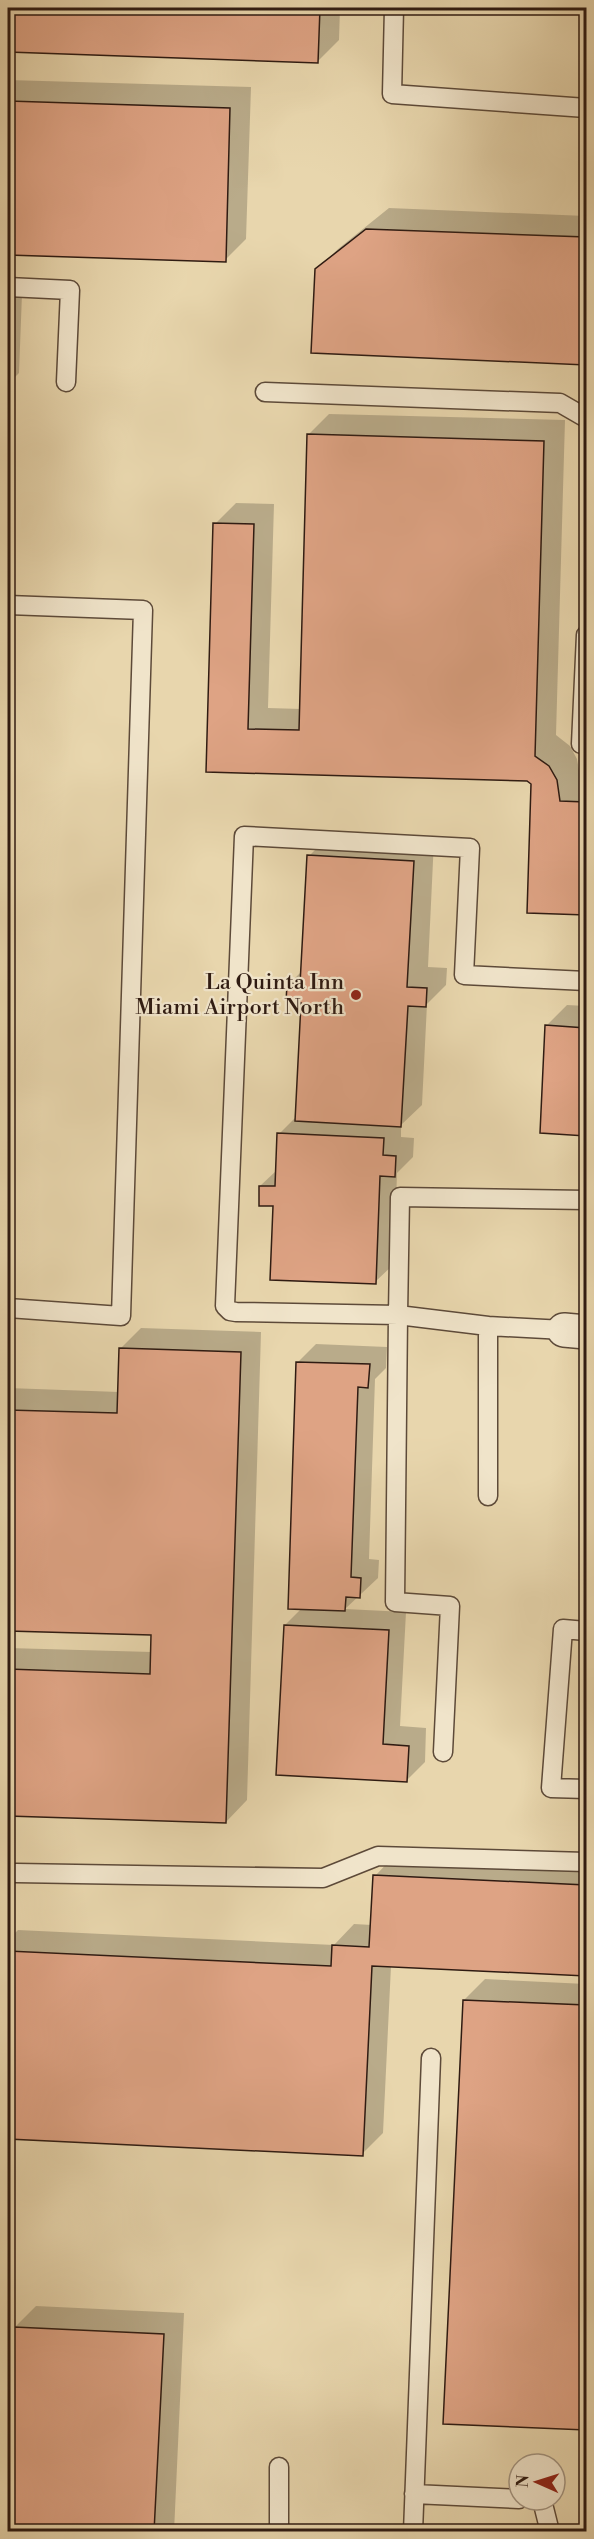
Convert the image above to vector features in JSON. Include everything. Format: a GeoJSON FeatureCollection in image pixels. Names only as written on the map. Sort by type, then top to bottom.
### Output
{"type":"FeatureCollection","features":[{"type":"Feature","properties":{"kind":"lane"},"geometry":{"type":"LineString","coordinates":[[394,8],[392,94],[586,108]]}},
{"type":"Feature","properties":{"kind":"lane"},"geometry":{"type":"LineString","coordinates":[[8,287],[70,290],[66,382]]}},
{"type":"Feature","properties":{"kind":"lane"},"geometry":{"type":"LineString","coordinates":[[265,392],[560,403],[586,418]]}},
{"type":"Feature","properties":{"kind":"lane"},"geometry":{"type":"LineString","coordinates":[[8,605],[143,610],[121,1316],[8,1308]]}},
{"type":"Feature","properties":{"kind":"lane"},"geometry":{"type":"LineString","coordinates":[[586,635],[581,744],[586,744]]}},
{"type":"Feature","properties":{"kind":"lane"},"geometry":{"type":"LineString","coordinates":[[575,1331],[488,1326],[398,1315],[237,1312],[230,1311],[225,1306],[244,836],[470,848],[464,975],[586,981]]}},
{"type":"Feature","properties":{"kind":"lane"},"geometry":{"type":"LineString","coordinates":[[443,1752],[450,1606],[395,1602],[400,1197],[586,1200]]}},
{"type":"Feature","properties":{"kind":"lane"},"geometry":{"type":"LineString","coordinates":[[488,1326],[488,1496]]}},
{"type":"Feature","properties":{"kind":"lane"},"geometry":{"type":"LineString","coordinates":[[586,1631],[563,1629],[551,1788],[586,1789]]}},
{"type":"Feature","properties":{"kind":"lane"},"geometry":{"type":"LineString","coordinates":[[16,1873],[323,1878],[378,1857],[586,1862]]}},
{"type":"Feature","properties":{"kind":"lane"},"geometry":{"type":"LineString","coordinates":[[413,2532],[431,2058]]}},
{"type":"Feature","properties":{"kind":"lane"},"geometry":{"type":"LineString","coordinates":[[279,2467],[279,2532]]}},
{"type":"Feature","properties":{"kind":"lane"},"geometry":{"type":"LineString","coordinates":[[414,2494],[507,2498]]}},
{"type":"Feature","properties":{"kind":"lane"},"geometry":{"type":"LineString","coordinates":[[545,2512],[550,2532]]}},
{"type":"Feature","properties":{"kind":"building"},"geometry":{"type":"Polygon","coordinates":[[[8,8],[320,8],[318,63],[8,52],[8,8]]]}},
{"type":"Feature","properties":{"kind":"building"},"geometry":{"type":"Polygon","coordinates":[[[8,101],[230,108],[226,262],[8,255],[8,101]]]}},
{"type":"Feature","properties":{"kind":"building"},"geometry":{"type":"Polygon","coordinates":[[[366,229],[586,237],[586,365],[311,353],[315,269],[366,229]]]}},
{"type":"Feature","properties":{"kind":"building"},"geometry":{"type":"Polygon","coordinates":[[[307,434],[544,441],[535,756],[549,766],[557,780],[560,801],[586,802],[586,915],[527,913],[531,784],[527,781],[206,772],[213,523],[254,524],[248,729],[299,730],[307,434]]]}},
{"type":"Feature","properties":{"kind":"building","name":"La Quinta Inn Miami Airport North"},"geometry":{"type":"Polygon","coordinates":[[[307,855],[414,861],[407,987],[427,988],[426,1007],[408,1006],[401,1127],[295,1121],[301,1003],[286,1003],[287,983],[300,984],[307,855]]]}},
{"type":"Feature","properties":{"kind":"building"},"geometry":{"type":"Polygon","coordinates":[[[545,1025],[586,1028],[586,1136],[540,1133],[545,1025]]]}},
{"type":"Feature","properties":{"kind":"building"},"geometry":{"type":"Polygon","coordinates":[[[277,1133],[384,1138],[383,1155],[396,1156],[395,1177],[380,1176],[376,1284],[270,1280],[273,1206],[259,1206],[259,1186],[275,1186],[277,1133]]]}},
{"type":"Feature","properties":{"kind":"building"},"geometry":{"type":"Polygon","coordinates":[[[119,1348],[241,1352],[226,1823],[8,1816],[8,1669],[150,1674],[151,1635],[8,1631],[8,1410],[117,1413],[119,1348]]]}},
{"type":"Feature","properties":{"kind":"building"},"geometry":{"type":"Polygon","coordinates":[[[296,1362],[370,1364],[368,1388],[358,1387],[351,1577],[361,1578],[360,1598],[346,1597],[345,1611],[288,1609],[296,1362]]]}},
{"type":"Feature","properties":{"kind":"building"},"geometry":{"type":"Polygon","coordinates":[[[284,1625],[389,1630],[383,1744],[409,1746],[407,1782],[276,1775],[284,1625]]]}},
{"type":"Feature","properties":{"kind":"building"},"geometry":{"type":"Polygon","coordinates":[[[373,1875],[586,1885],[586,1976],[372,1966],[363,2156],[8,2139],[8,1951],[331,1966],[332,1945],[369,1947],[373,1875]]]}},
{"type":"Feature","properties":{"kind":"building"},"geometry":{"type":"Polygon","coordinates":[[[463,2000],[586,2005],[586,2430],[443,2424],[463,2000]]]}},
{"type":"Feature","properties":{"kind":"building"},"geometry":{"type":"Polygon","coordinates":[[[14,2327],[164,2334],[154,2532],[8,2532],[8,2457],[14,2327]]]}},
{"type":"Feature","properties":{"kind":"place","name":"La Quinta Inn Miami Airport North"},"geometry":{"type":"Point","coordinates":[356,995]}}]}
